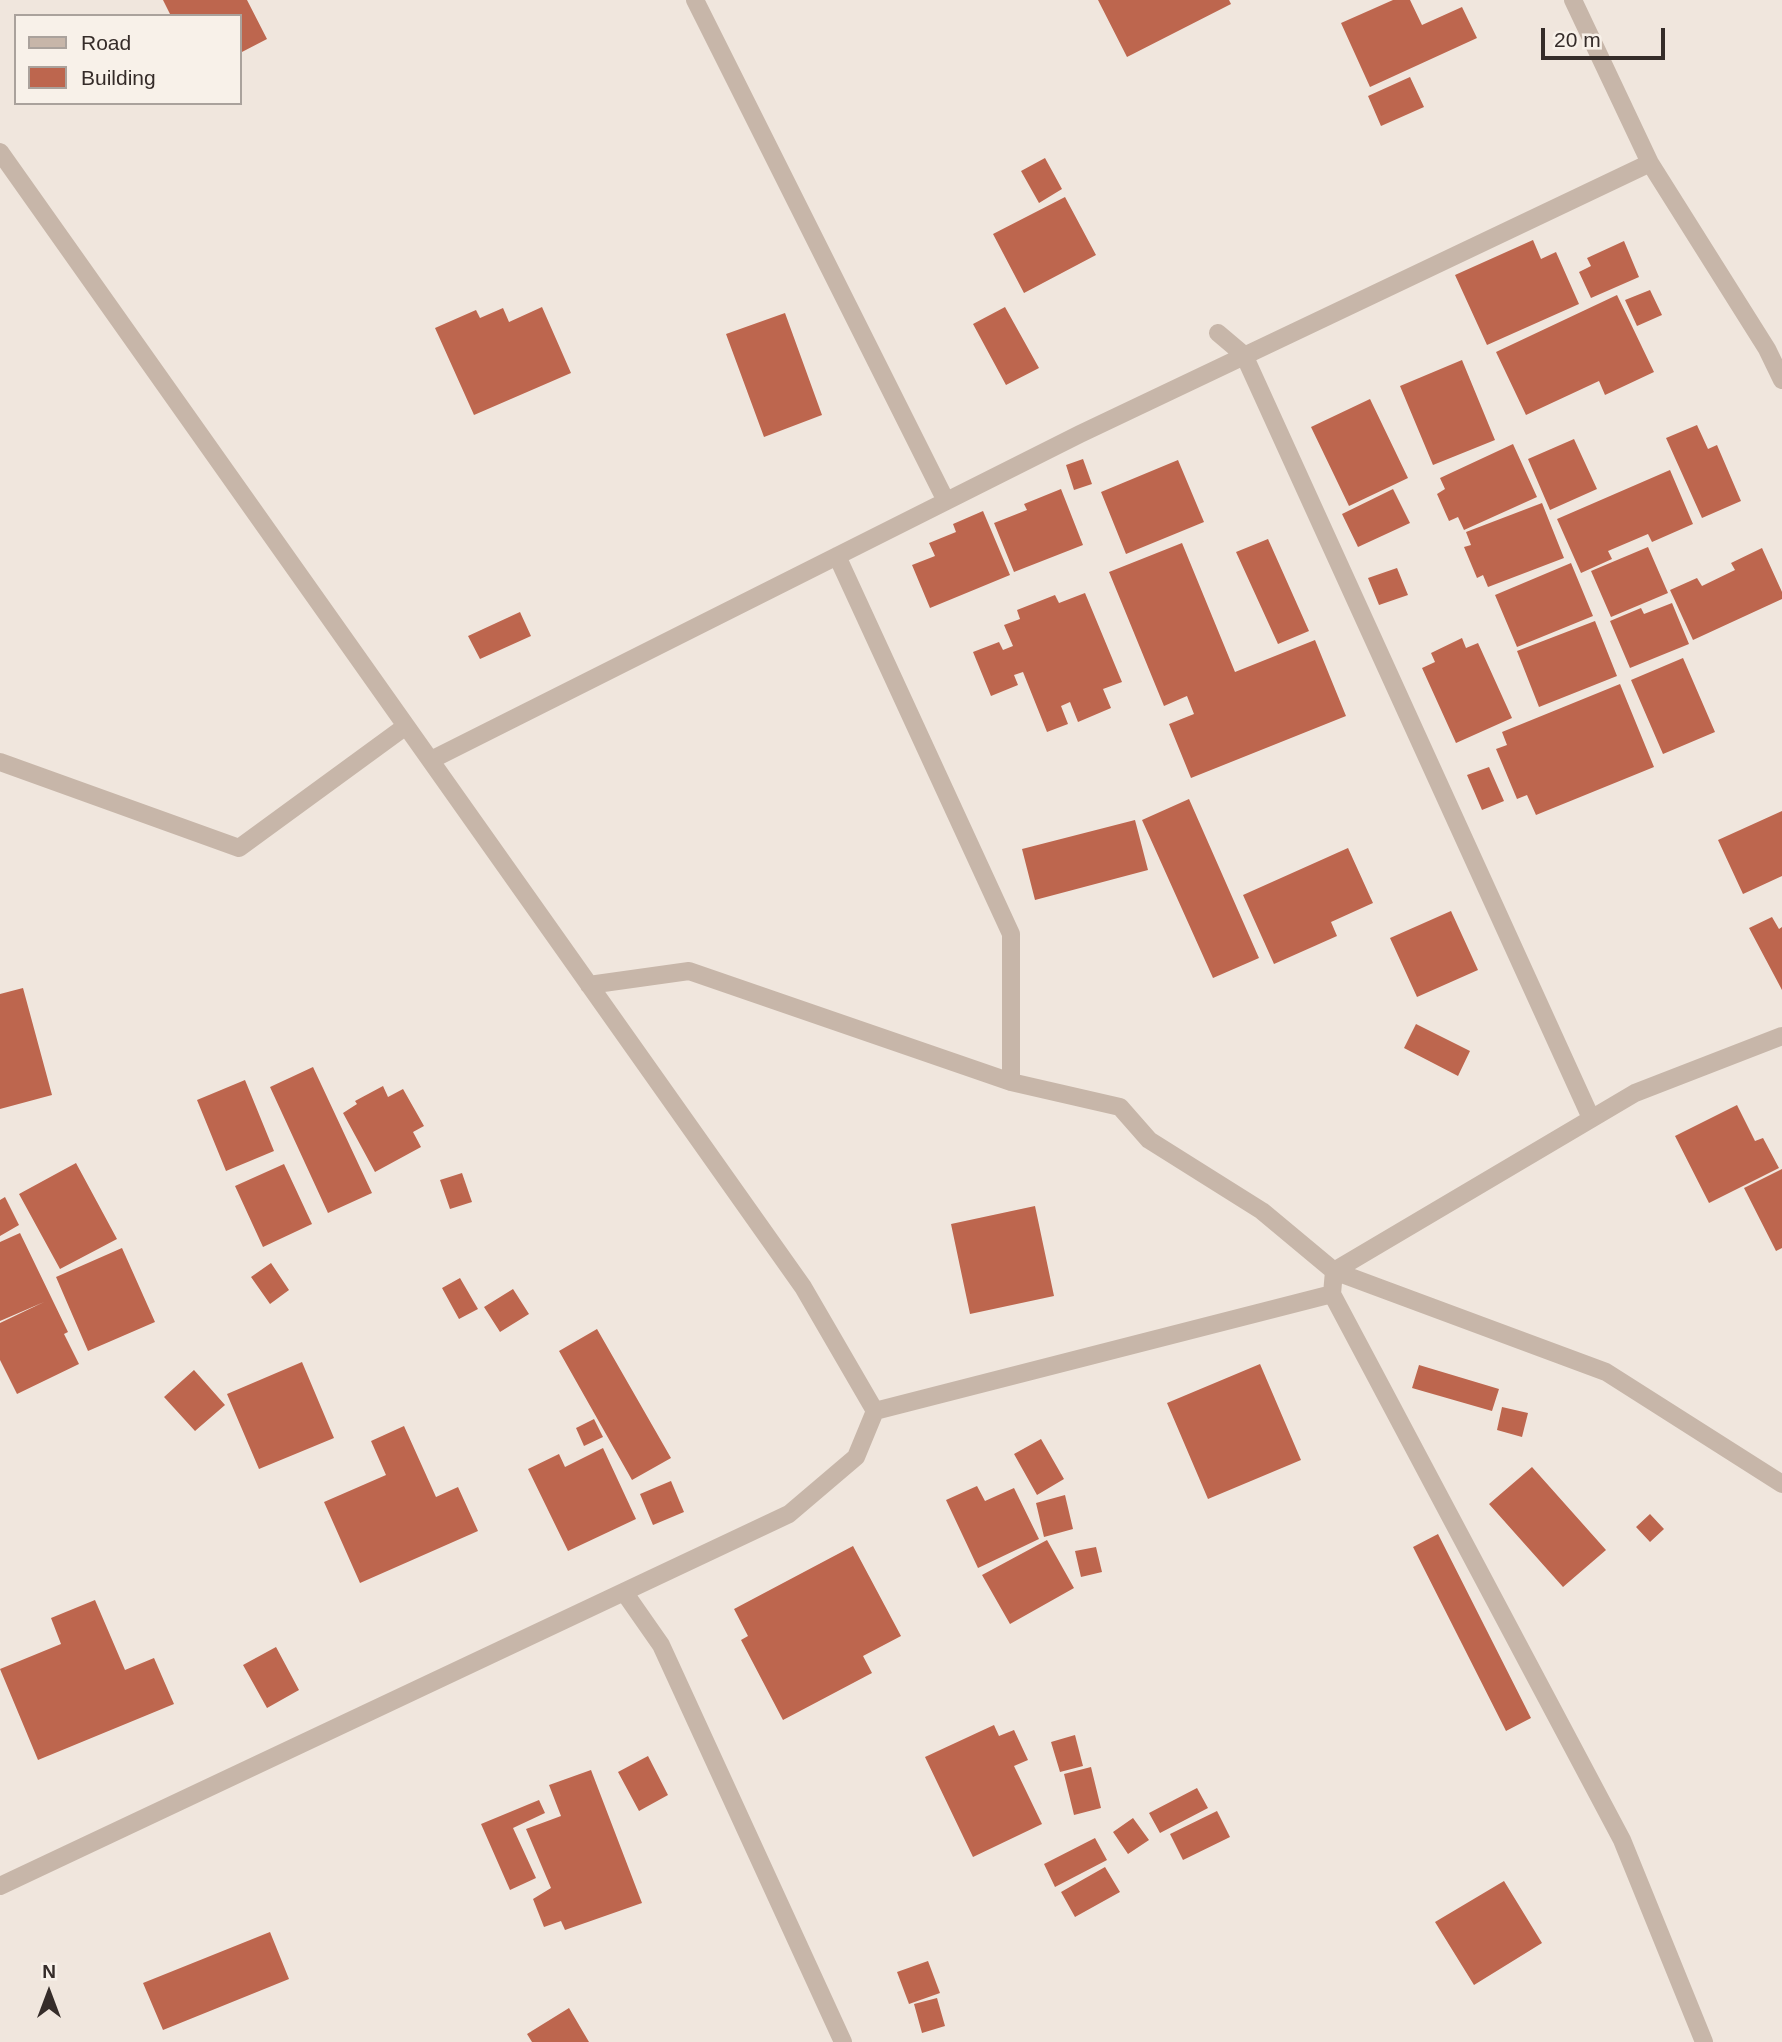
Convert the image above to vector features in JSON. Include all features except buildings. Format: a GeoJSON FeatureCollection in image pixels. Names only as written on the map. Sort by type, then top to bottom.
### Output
{"type":"FeatureCollection","features":[{"type":"Feature","properties":{"kind":"street"},"geometry":{"type":"LineString","coordinates":[[695,0],[946,501]]}},
{"type":"Feature","properties":{"kind":"street"},"geometry":{"type":"LineString","coordinates":[[1573,0],[1650,163],[1775,346],[1782,380]]}},
{"type":"Feature","properties":{"kind":"street"},"geometry":{"type":"LineString","coordinates":[[0,152],[803,1287],[875,1411]]}},
{"type":"Feature","properties":{"kind":"street"},"geometry":{"type":"LineString","coordinates":[[431,760],[946,501],[1244,355],[1650,163]]}},
{"type":"Feature","properties":{"kind":"street"},"geometry":{"type":"LineString","coordinates":[[1218,332],[1244,355],[1591,1118]]}},
{"type":"Feature","properties":{"kind":"street"},"geometry":{"type":"LineString","coordinates":[[837,556],[1011,934],[1011,1082]]}},
{"type":"Feature","properties":{"kind":"street"},"geometry":{"type":"LineString","coordinates":[[0,762],[239,848],[406,726]]}},
{"type":"Feature","properties":{"kind":"street"},"geometry":{"type":"LineString","coordinates":[[589,985],[688,971],[1011,1082],[1120,1107],[1149,1140],[1262,1212],[1334,1271],[1606,1372],[1782,1484]]}},
{"type":"Feature","properties":{"kind":"street"},"geometry":{"type":"LineString","coordinates":[[1334,1271],[1635,1093],[1782,1036]]}},
{"type":"Feature","properties":{"kind":"street"},"geometry":{"type":"LineString","coordinates":[[1334,1271],[1332,1294],[1622,1840],[1704,2042]]}},
{"type":"Feature","properties":{"kind":"street"},"geometry":{"type":"LineString","coordinates":[[875,1411],[1332,1294]]}},
{"type":"Feature","properties":{"kind":"street"},"geometry":{"type":"LineString","coordinates":[[0,1886],[789,1514],[856,1457],[875,1411]]}},
{"type":"Feature","properties":{"kind":"street"},"geometry":{"type":"LineString","coordinates":[[624,1592],[662,1646],[843,2042]]}}]}
